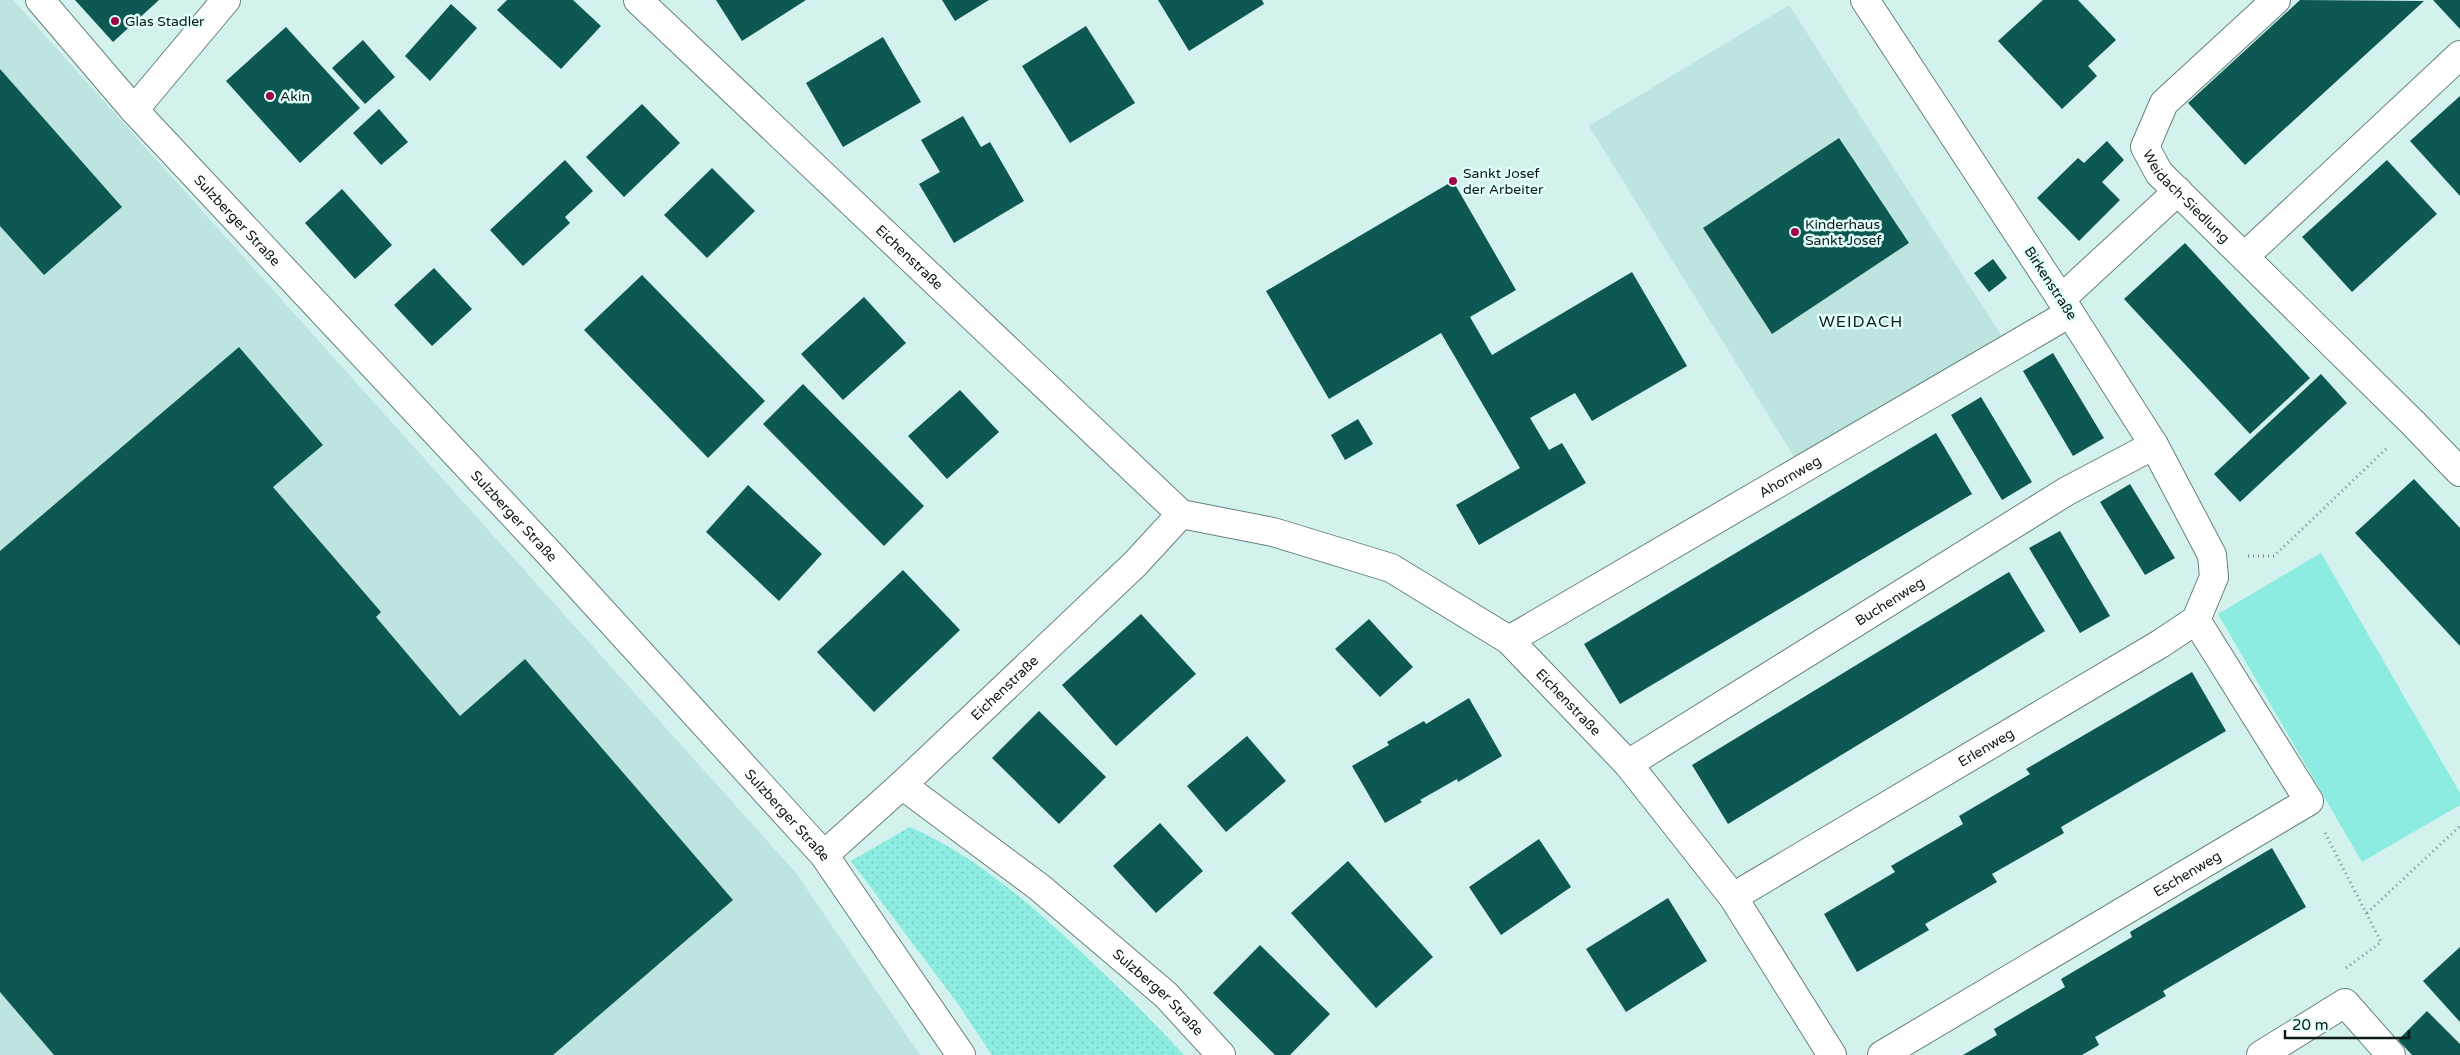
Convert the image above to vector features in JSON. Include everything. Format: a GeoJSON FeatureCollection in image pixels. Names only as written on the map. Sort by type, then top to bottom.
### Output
{"type":"FeatureCollection","features":[{"type":"Feature","properties":{"kind":"street","name":"Sulzberger Straße"},"geometry":{"type":"LineString","coordinates":[[40,0],[134,110],[549,553],[824,855],[960,1055]]}},
{"type":"Feature","properties":{"kind":"street"},"geometry":{"type":"LineString","coordinates":[[134,110],[226,0]]}},
{"type":"Feature","properties":{"kind":"street","name":"Birkenstraße"},"geometry":{"type":"LineString","coordinates":[[1865,0],[2066,306],[2154,445],[2213,566]]}},
{"type":"Feature","properties":{"kind":"street","name":"Weidach-Siedlung"},"geometry":{"type":"LineString","coordinates":[[2276,0],[2164,103],[2145,147],[2159,173],[2245,256],[2460,472]]}},
{"type":"Feature","properties":{"kind":"street","name":"Eichenstraße"},"geometry":{"type":"LineString","coordinates":[[643,2],[1181,514],[1273,532],[1391,568],[1509,640],[1628,764],[1733,897],[1832,1055]]}},
{"type":"Feature","properties":{"kind":"street"},"geometry":{"type":"LineString","coordinates":[[2245,256],[2460,55]]}},
{"type":"Feature","properties":{"kind":"street","name":"Ahornweg"},"geometry":{"type":"LineString","coordinates":[[1509,640],[2066,306],[2178,191]]}},
{"type":"Feature","properties":{"kind":"street","name":"Buchenweg"},"geometry":{"type":"LineString","coordinates":[[1628,764],[2067,491],[2154,445]]}},
{"type":"Feature","properties":{"kind":"street","name":"Eichenstraße"},"geometry":{"type":"LineString","coordinates":[[824,855],[902,785],[1135,564],[1181,514]]}},
{"type":"Feature","properties":{"kind":"street"},"geometry":{"type":"LineString","coordinates":[[2213,566],[2196,620],[2309,801]]}},
{"type":"Feature","properties":{"kind":"street","name":"Erlenweg"},"geometry":{"type":"LineString","coordinates":[[1733,897],[2160,644],[2196,620]]}},
{"type":"Feature","properties":{"kind":"street","name":"Sulzberger Straße"},"geometry":{"type":"LineString","coordinates":[[902,785],[1039,887],[1166,995],[1221,1055]]}},
{"type":"Feature","properties":{"kind":"street","name":"Eschenweg"},"geometry":{"type":"LineString","coordinates":[[1882,1055],[2309,801]]}},
{"type":"Feature","properties":{"kind":"street"},"geometry":{"type":"LineString","coordinates":[[2261,1055],[2345,1004],[2391,1055]]}},
{"type":"Feature","properties":{"kind":"path"},"geometry":{"type":"LineString","coordinates":[[2213,566],[2274,556],[2413,423]]}},
{"type":"Feature","properties":{"kind":"path"},"geometry":{"type":"LineString","coordinates":[[2309,801],[2381,942],[2328,981],[2345,1004]]}},
{"type":"Feature","properties":{"kind":"path"},"geometry":{"type":"LineString","coordinates":[[2367,913],[2460,826]]}},
{"type":"Feature","properties":{"kind":"shaded area"},"geometry":{"type":"Polygon","coordinates":[[[0,0],[13,0],[796,873],[920,1055],[0,1055],[0,0]]]}},
{"type":"Feature","properties":{"kind":"shaded area","name":"Kinderhaus Sankt Josef"},"geometry":{"type":"Polygon","coordinates":[[[1789,5],[2003,338],[1795,458],[1589,126],[1789,5]]]}},
{"type":"Feature","properties":{"kind":"shaded area"},"geometry":{"type":"Polygon","coordinates":[[[2321,553],[2460,793],[2460,805],[2362,862],[2218,614],[2321,553]]]}},
{"type":"Feature","properties":{"kind":"shaded area"},"geometry":{"type":"Polygon","coordinates":[[[910,827],[956,851],[1020,897],[1106,976],[1184,1055],[992,1055],[958,1004],[851,861],[910,827]]]}},
{"type":"Feature","properties":{"kind":"building","name":"Glas Stadler"},"geometry":{"type":"Polygon","coordinates":[[[75,0],[159,0],[113,42],[75,0]]]}},
{"type":"Feature","properties":{"kind":"building"},"geometry":{"type":"Polygon","coordinates":[[[507,0],[573,0],[601,26],[561,69],[497,10],[507,0]]]}},
{"type":"Feature","properties":{"kind":"building"},"geometry":{"type":"Polygon","coordinates":[[[716,0],[806,0],[742,41],[716,0]]]}},
{"type":"Feature","properties":{"kind":"building"},"geometry":{"type":"Polygon","coordinates":[[[942,0],[989,0],[955,21],[942,0]]]}},
{"type":"Feature","properties":{"kind":"building"},"geometry":{"type":"Polygon","coordinates":[[[1158,0],[1262,0],[1264,4],[1189,51],[1158,0]]]}},
{"type":"Feature","properties":{"kind":"building"},"geometry":{"type":"Polygon","coordinates":[[[2043,0],[2078,0],[2116,40],[2088,66],[2097,76],[2062,109],[1998,41],[2043,0]]]}},
{"type":"Feature","properties":{"kind":"building"},"geometry":{"type":"Polygon","coordinates":[[[2300,0],[2424,1],[2245,165],[2188,103],[2300,0]]]}},
{"type":"Feature","properties":{"kind":"building"},"geometry":{"type":"Polygon","coordinates":[[[2433,0],[2460,0],[2460,29],[2433,0]]]}},
{"type":"Feature","properties":{"kind":"building"},"geometry":{"type":"Polygon","coordinates":[[[451,4],[477,28],[430,81],[405,56],[451,4]]]}},
{"type":"Feature","properties":{"kind":"building"},"geometry":{"type":"Polygon","coordinates":[[[1086,26],[1135,103],[1070,143],[1022,66],[1086,26]]]}},
{"type":"Feature","properties":{"kind":"building"},"geometry":{"type":"Polygon","coordinates":[[[286,27],[360,108],[300,163],[226,81],[286,27]]]}},
{"type":"Feature","properties":{"kind":"building"},"geometry":{"type":"Polygon","coordinates":[[[883,37],[921,102],[843,147],[806,83],[883,37]]]}},
{"type":"Feature","properties":{"kind":"building"},"geometry":{"type":"Polygon","coordinates":[[[363,40],[395,77],[365,104],[332,68],[363,40]]]}},
{"type":"Feature","properties":{"kind":"building"},"geometry":{"type":"Polygon","coordinates":[[[0,69],[122,207],[44,275],[0,226],[0,69]]]}},
{"type":"Feature","properties":{"kind":"building"},"geometry":{"type":"Polygon","coordinates":[[[2460,96],[2460,196],[2410,141],[2460,96]]]}},
{"type":"Feature","properties":{"kind":"building"},"geometry":{"type":"Polygon","coordinates":[[[642,104],[680,143],[624,197],[586,157],[642,104]]]}},
{"type":"Feature","properties":{"kind":"building"},"geometry":{"type":"Polygon","coordinates":[[[379,109],[408,142],[381,165],[353,133],[379,109]]]}},
{"type":"Feature","properties":{"kind":"building"},"geometry":{"type":"Polygon","coordinates":[[[963,116],[981,147],[990,142],[1024,201],[954,243],[919,184],[940,172],[921,140],[963,116]]]}},
{"type":"Feature","properties":{"kind":"building"},"geometry":{"type":"Polygon","coordinates":[[[1839,138],[1909,243],[1772,334],[1703,228],[1839,138]]]}},
{"type":"Feature","properties":{"kind":"building"},"geometry":{"type":"Polygon","coordinates":[[[2107,141],[2124,160],[2102,182],[2120,200],[2079,241],[2037,198],[2078,158],[2084,163],[2107,141]]]}},
{"type":"Feature","properties":{"kind":"building"},"geometry":{"type":"Polygon","coordinates":[[[565,160],[593,191],[565,217],[570,223],[523,266],[490,230],[565,160]]]}},
{"type":"Feature","properties":{"kind":"building"},"geometry":{"type":"Polygon","coordinates":[[[2387,160],[2437,214],[2352,292],[2302,237],[2387,160]]]}},
{"type":"Feature","properties":{"kind":"building"},"geometry":{"type":"Polygon","coordinates":[[[712,168],[755,211],[707,258],[664,215],[712,168]]]}},
{"type":"Feature","properties":{"kind":"building"},"geometry":{"type":"Polygon","coordinates":[[[1453,181],[1516,290],[1470,317],[1492,355],[1632,272],[1687,366],[1592,421],[1575,393],[1530,418],[1549,450],[1562,443],[1586,483],[1479,545],[1456,505],[1520,468],[1441,333],[1329,399],[1266,291],[1453,181]]]}},
{"type":"Feature","properties":{"kind":"building"},"geometry":{"type":"Polygon","coordinates":[[[342,189],[392,245],[355,279],[305,223],[342,189]]]}},
{"type":"Feature","properties":{"kind":"building"},"geometry":{"type":"Polygon","coordinates":[[[2185,243],[2310,378],[2250,434],[2124,299],[2185,243]]]}},
{"type":"Feature","properties":{"kind":"building"},"geometry":{"type":"Polygon","coordinates":[[[1993,259],[2007,278],[1989,292],[1974,273],[1993,259]]]}},
{"type":"Feature","properties":{"kind":"building"},"geometry":{"type":"Polygon","coordinates":[[[434,268],[472,309],[432,346],[394,305],[434,268]]]}},
{"type":"Feature","properties":{"kind":"building"},"geometry":{"type":"Polygon","coordinates":[[[642,275],[765,401],[708,458],[584,330],[642,275]]]}},
{"type":"Feature","properties":{"kind":"building"},"geometry":{"type":"Polygon","coordinates":[[[864,297],[906,343],[843,400],[801,354],[864,297]]]}},
{"type":"Feature","properties":{"kind":"building"},"geometry":{"type":"Polygon","coordinates":[[[239,347],[323,445],[273,487],[381,612],[376,617],[460,716],[525,659],[733,900],[553,1055],[54,1055],[0,992],[0,551],[239,347]]]}},
{"type":"Feature","properties":{"kind":"building"},"geometry":{"type":"Polygon","coordinates":[[[2053,353],[2104,438],[2073,456],[2023,371],[2053,353]]]}},
{"type":"Feature","properties":{"kind":"building"},"geometry":{"type":"Polygon","coordinates":[[[2321,374],[2347,403],[2240,502],[2214,474],[2321,374]]]}},
{"type":"Feature","properties":{"kind":"building"},"geometry":{"type":"Polygon","coordinates":[[[803,384],[924,506],[884,546],[763,424],[803,384]]]}},
{"type":"Feature","properties":{"kind":"building"},"geometry":{"type":"Polygon","coordinates":[[[960,390],[999,432],[947,479],[908,436],[960,390]]]}},
{"type":"Feature","properties":{"kind":"building"},"geometry":{"type":"Polygon","coordinates":[[[1981,397],[2032,482],[2002,500],[1951,415],[1981,397]]]}},
{"type":"Feature","properties":{"kind":"building"},"geometry":{"type":"Polygon","coordinates":[[[1358,419],[1373,444],[1345,460],[1331,435],[1358,419]]]}},
{"type":"Feature","properties":{"kind":"building"},"geometry":{"type":"Polygon","coordinates":[[[1936,433],[1972,494],[1620,704],[1584,644],[1936,433]]]}},
{"type":"Feature","properties":{"kind":"building"},"geometry":{"type":"Polygon","coordinates":[[[2414,479],[2460,528],[2460,646],[2355,533],[2414,479]]]}},
{"type":"Feature","properties":{"kind":"building"},"geometry":{"type":"Polygon","coordinates":[[[2130,484],[2175,558],[2145,575],[2100,502],[2130,484]]]}},
{"type":"Feature","properties":{"kind":"building"},"geometry":{"type":"Polygon","coordinates":[[[748,485],[822,554],[779,601],[706,532],[748,485]]]}},
{"type":"Feature","properties":{"kind":"building"},"geometry":{"type":"Polygon","coordinates":[[[2060,531],[2110,616],[2080,633],[2029,548],[2060,531]]]}},
{"type":"Feature","properties":{"kind":"building"},"geometry":{"type":"Polygon","coordinates":[[[903,570],[960,630],[874,712],[817,652],[903,570]]]}},
{"type":"Feature","properties":{"kind":"building"},"geometry":{"type":"Polygon","coordinates":[[[2009,572],[2045,631],[1728,824],[1692,765],[2009,572]]]}},
{"type":"Feature","properties":{"kind":"building"},"geometry":{"type":"Polygon","coordinates":[[[1141,614],[1196,674],[1116,746],[1062,685],[1141,614]]]}},
{"type":"Feature","properties":{"kind":"building"},"geometry":{"type":"Polygon","coordinates":[[[1369,619],[1413,667],[1380,697],[1335,649],[1369,619]]]}},
{"type":"Feature","properties":{"kind":"building"},"geometry":{"type":"Polygon","coordinates":[[[2192,672],[2226,731],[2061,827],[2064,833],[1992,874],[1997,882],[1925,924],[1929,930],[1857,972],[1824,914],[1895,872],[1891,866],[1963,824],[1959,816],[2030,774],[2026,769],[2192,672]]]}},
{"type":"Feature","properties":{"kind":"building"},"geometry":{"type":"Polygon","coordinates":[[[1469,698],[1502,756],[1458,782],[1457,779],[1420,800],[1422,802],[1385,823],[1352,766],[1389,745],[1387,742],[1424,721],[1426,724],[1469,698]]]}},
{"type":"Feature","properties":{"kind":"building"},"geometry":{"type":"Polygon","coordinates":[[[1039,711],[1106,777],[1059,824],[992,758],[1039,711]]]}},
{"type":"Feature","properties":{"kind":"building"},"geometry":{"type":"Polygon","coordinates":[[[1247,736],[1286,781],[1226,832],[1187,786],[1247,736]]]}},
{"type":"Feature","properties":{"kind":"building"},"geometry":{"type":"Polygon","coordinates":[[[1160,823],[1203,871],[1156,913],[1113,866],[1160,823]]]}},
{"type":"Feature","properties":{"kind":"building"},"geometry":{"type":"Polygon","coordinates":[[[1539,839],[1571,887],[1501,935],[1469,887],[1539,839]]]}},
{"type":"Feature","properties":{"kind":"building"},"geometry":{"type":"Polygon","coordinates":[[[2272,848],[2306,907],[2163,991],[2166,996],[2095,1037],[2099,1045],[2082,1055],[1963,1055],[1997,1035],[1994,1029],[2065,987],[2061,979],[2132,937],[2130,932],[2272,848]]]}},
{"type":"Feature","properties":{"kind":"building"},"geometry":{"type":"Polygon","coordinates":[[[1348,861],[1433,957],[1376,1008],[1291,913],[1348,861]]]}},
{"type":"Feature","properties":{"kind":"building"},"geometry":{"type":"Polygon","coordinates":[[[1668,898],[1707,961],[1626,1012],[1586,949],[1668,898]]]}},
{"type":"Feature","properties":{"kind":"building"},"geometry":{"type":"Polygon","coordinates":[[[1260,945],[1330,1014],[1290,1055],[1275,1055],[1213,993],[1260,945]]]}},
{"type":"Feature","properties":{"kind":"building"},"geometry":{"type":"Polygon","coordinates":[[[2460,947],[2460,1022],[2423,981],[2460,947]]]}},
{"type":"Feature","properties":{"kind":"building"},"geometry":{"type":"Polygon","coordinates":[[[2427,1011],[2460,1044],[2460,1055],[2412,1055],[2398,1040],[2427,1011]]]}},
{"type":"Feature","properties":{"kind":"place","name":"Glas Stadler"},"geometry":{"type":"Point","coordinates":[115,21]}},
{"type":"Feature","properties":{"kind":"place","name":"Akin"},"geometry":{"type":"Point","coordinates":[270,96]}},
{"type":"Feature","properties":{"kind":"place","name":"Sankt Josef der Arbeiter"},"geometry":{"type":"Point","coordinates":[1453,181]}},
{"type":"Feature","properties":{"kind":"place","name":"Kinderhaus Sankt Josef"},"geometry":{"type":"Point","coordinates":[1795,232]}},
{"type":"Feature","properties":{"kind":"district","name":"WEIDACH"},"geometry":{"type":"Point","coordinates":[1861,321]}}]}
